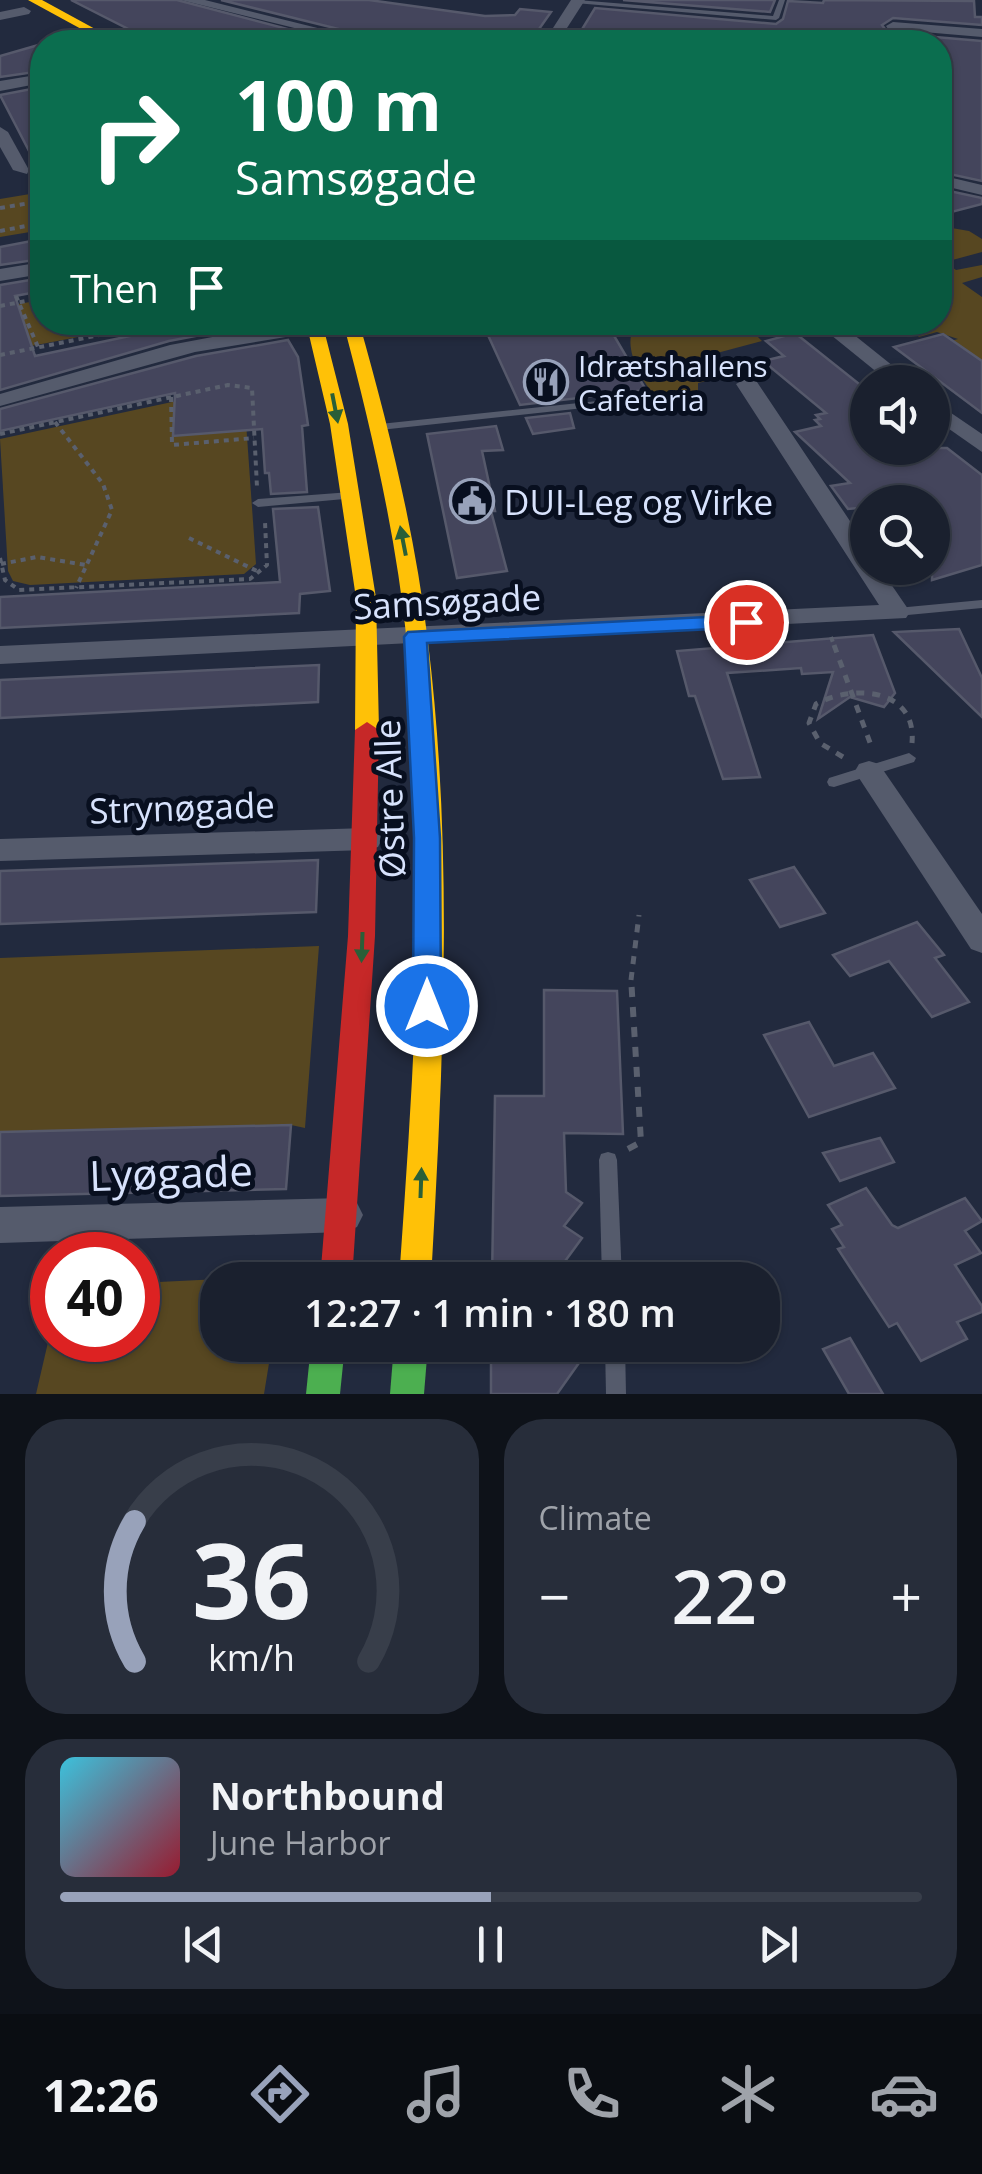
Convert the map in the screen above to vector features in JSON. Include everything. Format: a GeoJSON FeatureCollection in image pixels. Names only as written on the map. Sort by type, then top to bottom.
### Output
{"type":"FeatureCollection","features":[{"type":"Feature","properties":{"kind":"street"},"geometry":{"type":"LineString","coordinates":[[188,0],[316,30]]}},
{"type":"Feature","properties":{"kind":"street"},"geometry":{"type":"LineString","coordinates":[[559,30],[578,1]]}},
{"type":"Feature","properties":{"kind":"street"},"geometry":{"type":"LineString","coordinates":[[0,16],[21,4]]}},
{"type":"Feature","properties":{"kind":"street"},"geometry":{"type":"LineString","coordinates":[[21,4],[61,30]]}},
{"type":"Feature","properties":{"kind":"street"},"geometry":{"type":"LineString","coordinates":[[21,4],[84,30]]}},
{"type":"Feature","properties":{"kind":"street"},"geometry":{"type":"LineString","coordinates":[[893,27],[938,30]]}},
{"type":"Feature","properties":{"kind":"street"},"geometry":{"type":"LineString","coordinates":[[952,31],[982,33]]}},
{"type":"Feature","properties":{"kind":"street"},"geometry":{"type":"LineString","coordinates":[[0,86],[30,82]]}},
{"type":"Feature","properties":{"kind":"street"},"geometry":{"type":"LineString","coordinates":[[0,132],[21,170]]}},
{"type":"Feature","properties":{"kind":"street"},"geometry":{"type":"LineString","coordinates":[[0,174],[30,169]]}},
{"type":"Feature","properties":{"kind":"street"},"geometry":{"type":"LineString","coordinates":[[952,183],[982,190]]}},
{"type":"Feature","properties":{"kind":"street"},"geometry":{"type":"LineString","coordinates":[[0,276],[30,270]]}},
{"type":"Feature","properties":{"kind":"street"},"geometry":{"type":"LineString","coordinates":[[0,400],[62,387],[128,363],[256,335]]}},
{"type":"Feature","properties":{"kind":"street","name":"Østre Alle"},"geometry":{"type":"LineString","coordinates":[[317,335],[351,496],[366,598],[367,839],[360,1006],[338,1262]]}},
{"type":"Feature","properties":{"kind":"street","name":"Østre Alle"},"geometry":{"type":"LineString","coordinates":[[354,335],[380,427],[413,594],[427,838],[427,1006],[416,1262]]}},
{"type":"Feature","properties":{"kind":"street"},"geometry":{"type":"LineString","coordinates":[[842,335],[880,365]]}},
{"type":"Feature","properties":{"kind":"street"},"geometry":{"type":"LineString","coordinates":[[747,384],[897,612]]}},
{"type":"Feature","properties":{"kind":"street"},"geometry":{"type":"LineString","coordinates":[[950,420],[982,445]]}},
{"type":"Feature","properties":{"kind":"street","name":"Samsøgade"},"geometry":{"type":"LineString","coordinates":[[0,655],[897,612]]}},
{"type":"Feature","properties":{"kind":"street"},"geometry":{"type":"LineString","coordinates":[[862,760],[982,940]]}},
{"type":"Feature","properties":{"kind":"street","name":"Strynøgade"},"geometry":{"type":"LineString","coordinates":[[0,850],[367,839]]}},
{"type":"Feature","properties":{"kind":"street","name":"Lyøgade"},"geometry":{"type":"LineString","coordinates":[[0,1225],[344,1214]]}},
{"type":"Feature","properties":{"kind":"street"},"geometry":{"type":"LineString","coordinates":[[323,1394],[326,1362]]}},
{"type":"Feature","properties":{"kind":"street"},"geometry":{"type":"LineString","coordinates":[[407,1394],[409,1362]]}},
{"type":"Feature","properties":{"kind":"lane"},"geometry":{"type":"LineString","coordinates":[[578,1],[776,18],[782,0]]}},
{"type":"Feature","properties":{"kind":"lane"},"geometry":{"type":"LineString","coordinates":[[380,427],[626,401]]}},
{"type":"Feature","properties":{"kind":"lane"},"geometry":{"type":"LineString","coordinates":[[258,503],[351,496]]}},
{"type":"Feature","properties":{"kind":"lane","name":"Samsøgade"},"geometry":{"type":"LineString","coordinates":[[897,612],[982,604]]}},
{"type":"Feature","properties":{"kind":"lane"},"geometry":{"type":"LineString","coordinates":[[834,782],[862,760],[910,752]]}},
{"type":"Feature","properties":{"kind":"lane"},"geometry":{"type":"LineString","coordinates":[[608,1160],[611,1262]]}},
{"type":"Feature","properties":{"kind":"lane"},"geometry":{"type":"LineString","coordinates":[[615,1362],[616,1394]]}},
{"type":"Feature","properties":{"kind":"path"},"geometry":{"type":"LineString","coordinates":[[0,208],[30,203]]}},
{"type":"Feature","properties":{"kind":"path"},"geometry":{"type":"LineString","coordinates":[[0,231],[30,225]]}},
{"type":"Feature","properties":{"kind":"path"},"geometry":{"type":"LineString","coordinates":[[16,296],[30,331]]}},
{"type":"Feature","properties":{"kind":"path"},"geometry":{"type":"LineString","coordinates":[[0,306],[30,300]]}},
{"type":"Feature","properties":{"kind":"path"},"geometry":{"type":"LineString","coordinates":[[32,335],[38,347]]}},
{"type":"Feature","properties":{"kind":"path"},"geometry":{"type":"LineString","coordinates":[[0,355],[100,335]]}},
{"type":"Feature","properties":{"kind":"path"},"geometry":{"type":"LineString","coordinates":[[90,337],[94,344]]}},
{"type":"Feature","properties":{"kind":"path"},"geometry":{"type":"LineString","coordinates":[[0,434],[228,386],[252,388],[258,503],[264,517],[267,565],[250,579],[18,590],[5,580],[0,561],[37,557],[87,565]]}},
{"type":"Feature","properties":{"kind":"path"},"geometry":{"type":"LineString","coordinates":[[171,397],[172,445],[254,438]]}},
{"type":"Feature","properties":{"kind":"path"},"geometry":{"type":"LineString","coordinates":[[55,422],[64,442],[98,472],[110,502],[108,521],[76,588]]}},
{"type":"Feature","properties":{"kind":"path"},"geometry":{"type":"LineString","coordinates":[[189,538],[259,572]]}},
{"type":"Feature","properties":{"kind":"path"},"geometry":{"type":"LineString","coordinates":[[838,656],[850,691],[862,760]]}},
{"type":"Feature","properties":{"kind":"path"},"geometry":{"type":"LineString","coordinates":[[862,760],[820,743],[809,723],[810,713],[824,698],[850,691],[879,695],[903,709],[915,729],[910,752]]}},
{"type":"Feature","properties":{"kind":"path"},"geometry":{"type":"LineString","coordinates":[[608,1160],[641,1142],[630,968],[639,915]]}},
{"type":"Feature","properties":{"kind":"shaded area"},"geometry":{"type":"Polygon","coordinates":[[[30,194],[30,232],[0,237],[0,199],[30,194]]]}},
{"type":"Feature","properties":{"kind":"shaded area"},"geometry":{"type":"Polygon","coordinates":[[[952,228],[969,231],[982,239],[982,252],[952,260],[952,228]]]}},
{"type":"Feature","properties":{"kind":"shaded area"},"geometry":{"type":"Polygon","coordinates":[[[982,265],[982,277],[962,283],[982,297],[982,364],[937,345],[958,339],[946,335],[952,335],[952,267],[956,270],[982,265]]]}},
{"type":"Feature","properties":{"kind":"shaded area"},"geometry":{"type":"Polygon","coordinates":[[[30,302],[30,335],[89,335],[0,352],[0,307],[30,302]]]}},
{"type":"Feature","properties":{"kind":"shaded area"},"geometry":{"type":"Polygon","coordinates":[[[761,335],[757,336],[762,341],[702,357],[720,378],[698,383],[698,391],[657,398],[638,369],[631,336],[761,335]]]}},
{"type":"Feature","properties":{"kind":"shaded area"},"geometry":{"type":"Polygon","coordinates":[[[223,391],[244,394],[256,564],[244,574],[30,585],[13,581],[8,571],[0,439],[223,391]]]}},
{"type":"Feature","properties":{"kind":"shaded area"},"geometry":{"type":"Polygon","coordinates":[[[319,946],[305,1128],[291,1125],[0,1132],[0,958],[319,946]]]}},
{"type":"Feature","properties":{"kind":"shaded area"},"geometry":{"type":"Polygon","coordinates":[[[200,1280],[200,1362],[269,1362],[264,1394],[36,1394],[43,1362],[160,1362],[160,1282],[200,1280]]]}},
{"type":"Feature","properties":{"kind":"building"},"geometry":{"type":"Polygon","coordinates":[[[71,0],[177,0],[291,30],[130,30],[71,0]]]}},
{"type":"Feature","properties":{"kind":"building"},"geometry":{"type":"Polygon","coordinates":[[[221,0],[369,0],[485,16],[515,15],[520,9],[551,12],[538,30],[343,30],[221,0]]]}},
{"type":"Feature","properties":{"kind":"building"},"geometry":{"type":"Polygon","coordinates":[[[623,0],[775,0],[770,12],[623,0]]]}},
{"type":"Feature","properties":{"kind":"building"},"geometry":{"type":"Polygon","coordinates":[[[788,1],[974,1],[975,17],[982,17],[982,25],[893,18],[882,25],[886,30],[582,30],[595,8],[776,24],[783,19],[788,1]]]}},
{"type":"Feature","properties":{"kind":"building"},"geometry":{"type":"Polygon","coordinates":[[[952,38],[982,41],[982,181],[952,175],[952,38]]]}},
{"type":"Feature","properties":{"kind":"building"},"geometry":{"type":"Polygon","coordinates":[[[30,47],[30,73],[0,77],[0,56],[30,47]]]}},
{"type":"Feature","properties":{"kind":"building"},"geometry":{"type":"Polygon","coordinates":[[[30,89],[30,153],[0,95],[30,89]]]}},
{"type":"Feature","properties":{"kind":"building"},"geometry":{"type":"Polygon","coordinates":[[[952,192],[982,198],[982,204],[952,212],[952,192]]]}},
{"type":"Feature","properties":{"kind":"building"},"geometry":{"type":"Polygon","coordinates":[[[30,241],[30,261],[0,265],[0,247],[30,241]]]}},
{"type":"Feature","properties":{"kind":"building"},"geometry":{"type":"Polygon","coordinates":[[[30,280],[30,293],[15,296],[35,356],[134,335],[201,335],[0,390],[0,285],[30,280]]]}},
{"type":"Feature","properties":{"kind":"building"},"geometry":{"type":"Polygon","coordinates":[[[488,335],[614,335],[646,390],[520,405],[488,335]]]}},
{"type":"Feature","properties":{"kind":"building"},"geometry":{"type":"Polygon","coordinates":[[[798,335],[850,377],[850,465],[950,465],[950,450],[982,475],[982,565],[950,575],[950,485],[850,485],[848,509],[831,486],[850,483],[795,432],[821,426],[816,415],[826,413],[763,361],[784,356],[766,341],[798,335]]]}},
{"type":"Feature","properties":{"kind":"building"},"geometry":{"type":"Polygon","coordinates":[[[944,335],[982,361],[982,413],[950,389],[950,365],[918,365],[894,347],[944,335]]]}},
{"type":"Feature","properties":{"kind":"building"},"geometry":{"type":"Polygon","coordinates":[[[288,340],[298,357],[308,425],[302,426],[307,492],[271,494],[269,473],[265,473],[262,429],[173,436],[175,393],[0,431],[0,409],[196,356],[288,340]]]}},
{"type":"Feature","properties":{"kind":"building"},"geometry":{"type":"Polygon","coordinates":[[[570,413],[574,428],[533,434],[526,418],[570,413]]]}},
{"type":"Feature","properties":{"kind":"building"},"geometry":{"type":"Polygon","coordinates":[[[496,426],[503,450],[482,451],[495,511],[491,511],[507,571],[457,578],[427,434],[496,426]]]}},
{"type":"Feature","properties":{"kind":"building"},"geometry":{"type":"Polygon","coordinates":[[[318,507],[330,591],[300,594],[299,613],[0,628],[0,597],[280,582],[273,509],[318,507]]]}},
{"type":"Feature","properties":{"kind":"building"},"geometry":{"type":"Polygon","coordinates":[[[959,629],[982,678],[982,717],[894,632],[959,629]]]}},
{"type":"Feature","properties":{"kind":"building"},"geometry":{"type":"Polygon","coordinates":[[[873,635],[895,693],[884,707],[850,697],[818,719],[833,672],[802,674],[801,668],[727,673],[760,777],[723,779],[695,696],[689,696],[677,651],[873,635]]]}},
{"type":"Feature","properties":{"kind":"building"},"geometry":{"type":"Polygon","coordinates":[[[319,665],[318,702],[0,718],[0,680],[319,665]]]}},
{"type":"Feature","properties":{"kind":"building"},"geometry":{"type":"Polygon","coordinates":[[[318,860],[316,912],[0,924],[0,871],[318,860]]]}},
{"type":"Feature","properties":{"kind":"building"},"geometry":{"type":"Polygon","coordinates":[[[794,867],[825,913],[780,927],[750,880],[794,867]]]}},
{"type":"Feature","properties":{"kind":"building"},"geometry":{"type":"Polygon","coordinates":[[[917,922],[944,955],[935,958],[969,1002],[932,1017],[889,961],[850,976],[833,955],[917,922]]]}},
{"type":"Feature","properties":{"kind":"building"},"geometry":{"type":"Polygon","coordinates":[[[544,990],[617,991],[623,1134],[564,1133],[566,1192],[582,1203],[564,1226],[582,1238],[564,1262],[492,1262],[495,1096],[544,1096],[544,990]]]}},
{"type":"Feature","properties":{"kind":"building"},"geometry":{"type":"Polygon","coordinates":[[[809,1022],[834,1066],[873,1053],[895,1088],[809,1117],[764,1035],[809,1022]]]}},
{"type":"Feature","properties":{"kind":"building"},"geometry":{"type":"Polygon","coordinates":[[[291,1125],[286,1189],[0,1196],[0,1132],[291,1125]]]}},
{"type":"Feature","properties":{"kind":"building"},"geometry":{"type":"Polygon","coordinates":[[[880,1138],[894,1162],[840,1181],[823,1153],[880,1138]]]}},
{"type":"Feature","properties":{"kind":"building"},"geometry":{"type":"Polygon","coordinates":[[[866,1188],[898,1228],[965,1198],[982,1221],[965,1231],[981,1253],[955,1265],[982,1306],[982,1312],[957,1322],[967,1339],[921,1361],[897,1323],[889,1327],[838,1249],[844,1247],[832,1229],[842,1225],[828,1205],[866,1188]]]}},
{"type":"Feature","properties":{"kind":"building"},"geometry":{"type":"Polygon","coordinates":[[[850,1338],[883,1394],[849,1394],[823,1349],[850,1338]]]}},
{"type":"Feature","properties":{"kind":"building"},"geometry":{"type":"Polygon","coordinates":[[[491,1362],[580,1362],[557,1394],[491,1394],[491,1362]]]}},
{"type":"Feature","properties":{"kind":"traffic: fast"},"geometry":{"type":"LineString","coordinates":[[323,1394],[326,1362]]}},
{"type":"Feature","properties":{"kind":"traffic: fast"},"geometry":{"type":"LineString","coordinates":[[407,1394],[410,1362]]}},
{"type":"Feature","properties":{"kind":"traffic: slow"},"geometry":{"type":"LineString","coordinates":[[34,0],[90,30]]}},
{"type":"Feature","properties":{"kind":"traffic: slow"},"geometry":{"type":"LineString","coordinates":[[317,335],[339,424],[366,598],[367,730]]}},
{"type":"Feature","properties":{"kind":"traffic: slow"},"geometry":{"type":"LineString","coordinates":[[354,335],[400,522],[418,641],[426,732],[431,915],[416,1262]]}},
{"type":"Feature","properties":{"kind":"traffic: jam"},"geometry":{"type":"LineString","coordinates":[[337,1262],[361,936],[367,730]]}},
{"type":"Feature","properties":{"kind":"place","name":"Idrætshallens Cafeteria"},"geometry":{"type":"Point","coordinates":[546,382]}},
{"type":"Feature","properties":{"kind":"place","name":"DUI-Leg og Virke"},"geometry":{"type":"Point","coordinates":[472,501]}},
{"type":"Feature","properties":{"kind":"route"},"geometry":{"type":"LineString","coordinates":[[427,1006],[427,838],[421,687],[415,637],[746,622]]}}]}
